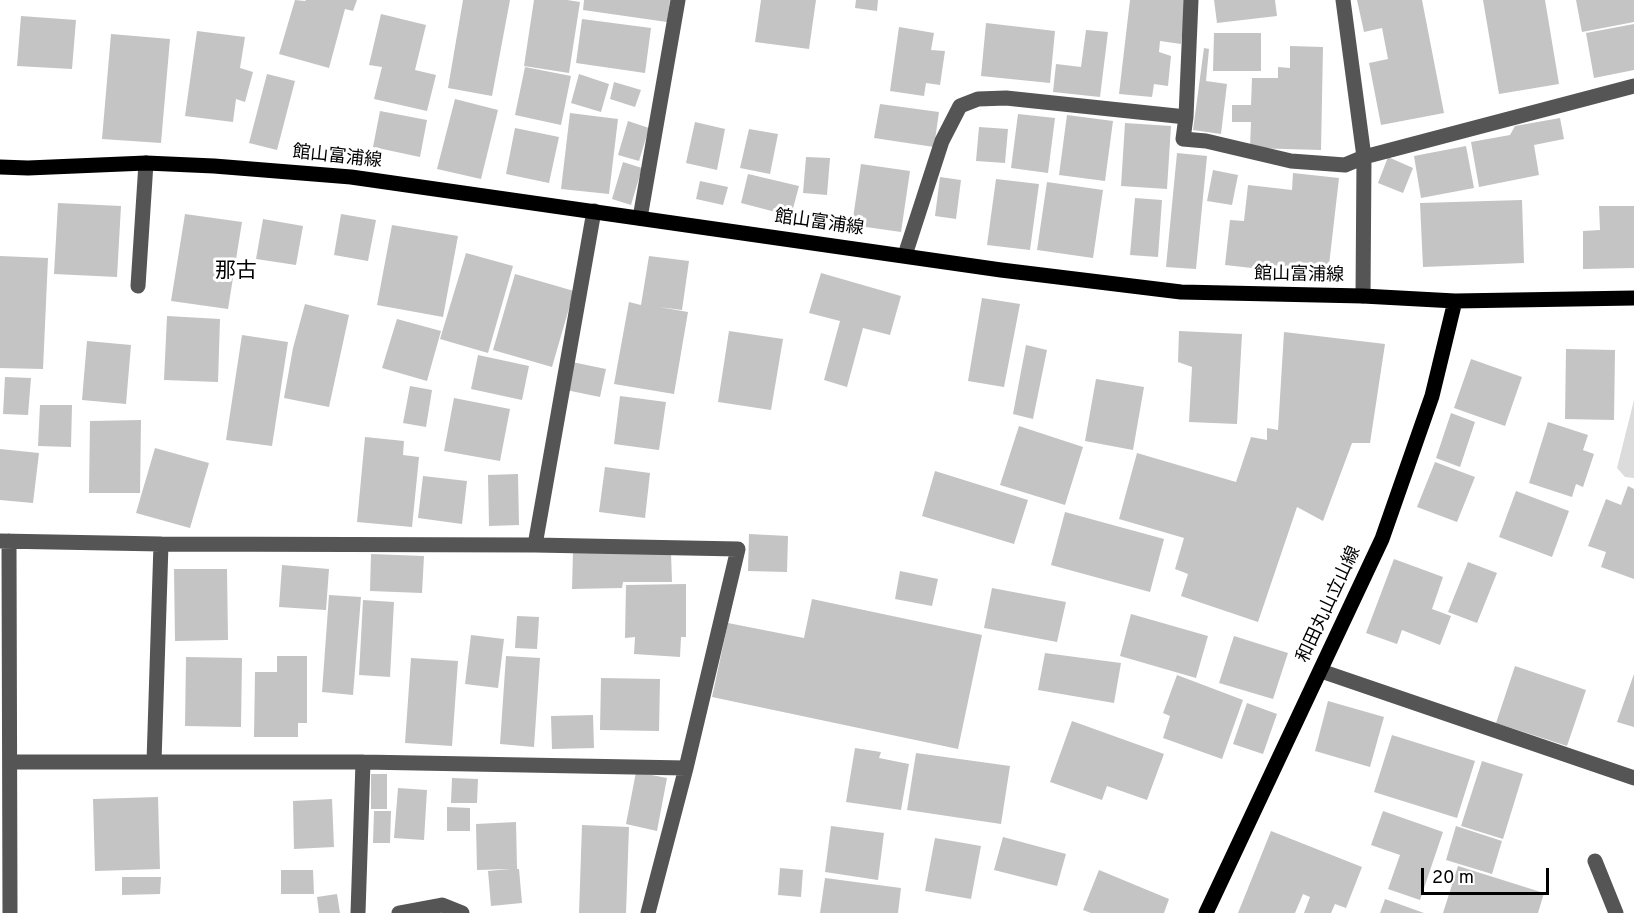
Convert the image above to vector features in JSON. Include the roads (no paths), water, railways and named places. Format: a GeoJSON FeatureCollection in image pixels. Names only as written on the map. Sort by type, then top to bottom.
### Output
{"type":"FeatureCollection","features":[{"type":"Feature","properties":{"kind":"main road","name":"館山富浦線"},"geometry":{"type":"LineString","coordinates":[[0,167],[146,163],[351,177],[1002,270],[1181,292],[1363,296],[1455,301],[1634,298]]}},
{"type":"Feature","properties":{"kind":"main road","name":"和田丸山立山線"},"geometry":{"type":"LineString","coordinates":[[1209,912],[1382,539],[1432,396],[1455,301]]}},
{"type":"Feature","properties":{"kind":"street"},"geometry":{"type":"LineString","coordinates":[[640,218],[678,0]]}},
{"type":"Feature","properties":{"kind":"street"},"geometry":{"type":"LineString","coordinates":[[1191,0],[1183,139],[1206,141],[1291,161],[1345,165],[1364,157],[1634,86]]}},
{"type":"Feature","properties":{"kind":"street"},"geometry":{"type":"LineString","coordinates":[[1343,0],[1364,157],[1363,296]]}},
{"type":"Feature","properties":{"kind":"street"},"geometry":{"type":"LineString","coordinates":[[905,255],[942,141],[960,106],[978,99],[1006,98],[1186,117]]}},
{"type":"Feature","properties":{"kind":"street"},"geometry":{"type":"LineString","coordinates":[[138,286],[146,163]]}},
{"type":"Feature","properties":{"kind":"street"},"geometry":{"type":"LineString","coordinates":[[535,545],[594,212]]}},
{"type":"Feature","properties":{"kind":"street"},"geometry":{"type":"LineString","coordinates":[[10,913],[10,762],[4,541],[738,549],[686,768],[648,913]]}},
{"type":"Feature","properties":{"kind":"street"},"geometry":{"type":"LineString","coordinates":[[154,762],[161,544]]}},
{"type":"Feature","properties":{"kind":"street"},"geometry":{"type":"LineString","coordinates":[[1321,671],[1634,778]]}},
{"type":"Feature","properties":{"kind":"street"},"geometry":{"type":"LineString","coordinates":[[10,762],[363,762],[686,768]]}},
{"type":"Feature","properties":{"kind":"street"},"geometry":{"type":"LineString","coordinates":[[358,913],[363,762]]}},
{"type":"Feature","properties":{"kind":"street"},"geometry":{"type":"LineString","coordinates":[[1594,861],[1616,913]]}},
{"type":"Feature","properties":{"kind":"street"},"geometry":{"type":"LineString","coordinates":[[399,913],[442,905],[462,913]]}},
{"type":"Feature","properties":{"kind":"district","name":"那古"},"geometry":{"type":"Point","coordinates":[236,273]}}]}
